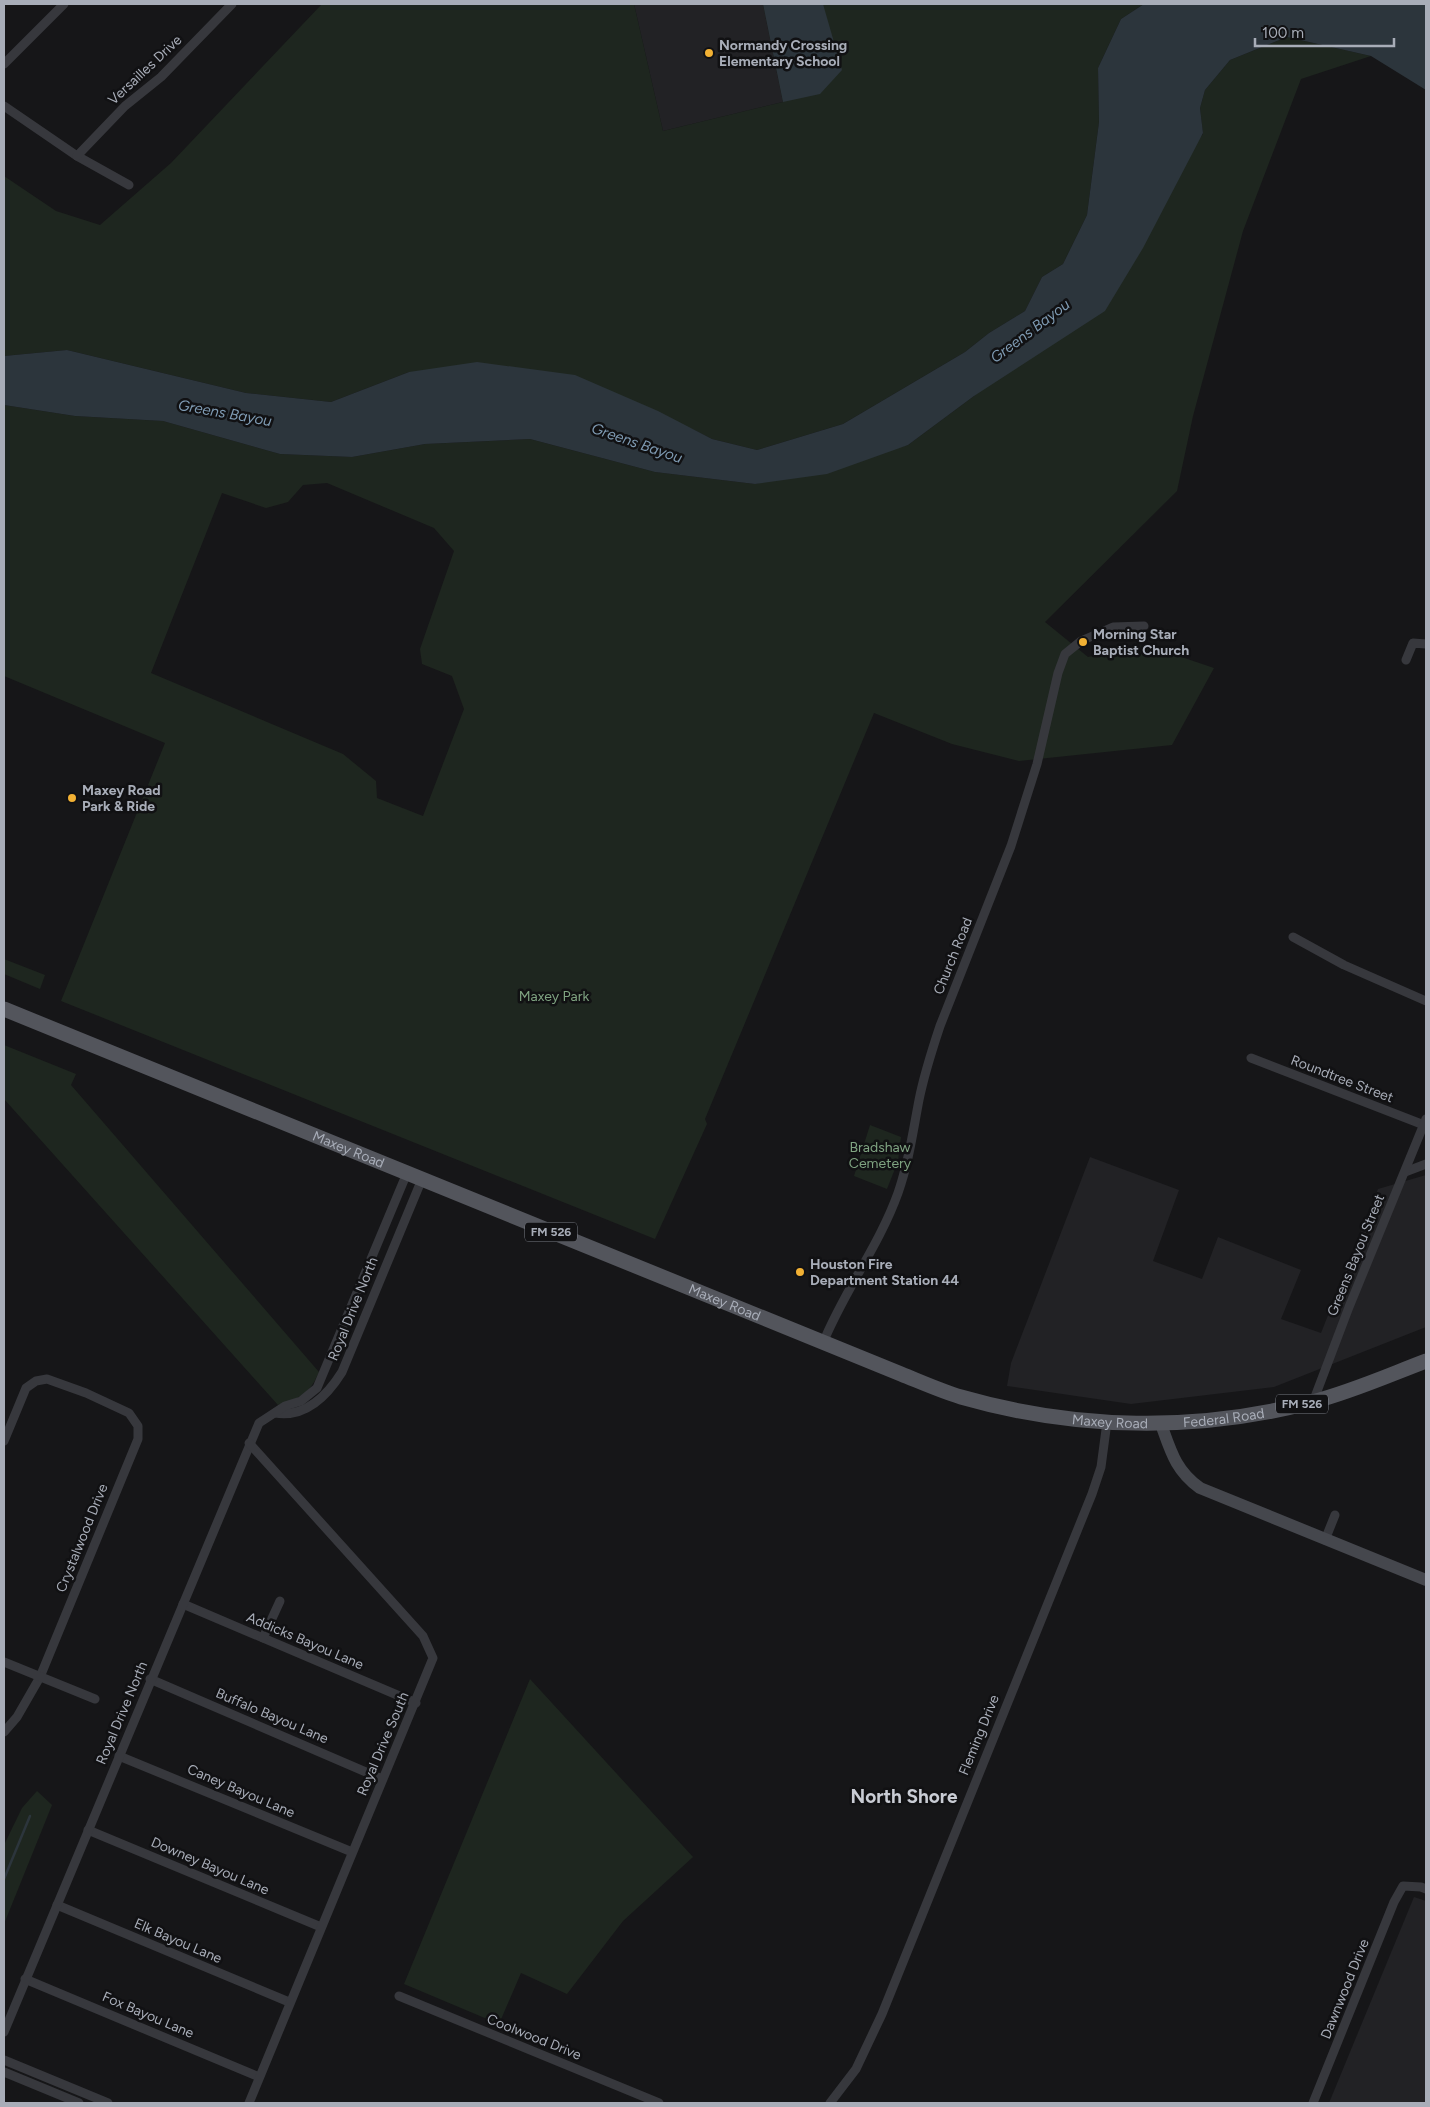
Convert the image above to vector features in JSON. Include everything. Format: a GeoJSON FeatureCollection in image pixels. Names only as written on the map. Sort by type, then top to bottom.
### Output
{"type":"FeatureCollection","features":[{"type":"Feature","properties":{"kind":"main road","name":"Maxey Road"},"geometry":{"type":"LineString","coordinates":[[4,1009],[823,1343],[960,1396],[1012,1409],[1107,1422],[1161,1424]]}},
{"type":"Feature","properties":{"kind":"main road","name":"Federal Road"},"geometry":{"type":"LineString","coordinates":[[1161,1424],[1244,1416],[1313,1402],[1426,1360]]}},
{"type":"Feature","properties":{"kind":"street"},"geometry":{"type":"LineString","coordinates":[[4,64],[64,4]]}},
{"type":"Feature","properties":{"kind":"street","name":"Versailles Drive"},"geometry":{"type":"LineString","coordinates":[[77,156],[125,106],[161,77],[232,4]]}},
{"type":"Feature","properties":{"kind":"street"},"geometry":{"type":"LineString","coordinates":[[4,106],[77,156],[129,185]]}},
{"type":"Feature","properties":{"kind":"street","name":"Church Road"},"geometry":{"type":"LineString","coordinates":[[823,1343],[841,1301],[886,1221],[898,1193],[911,1146],[919,1099],[930,1056],[1011,846],[1037,764],[1058,673],[1065,654],[1081,641],[1113,627],[1144,626]]}},
{"type":"Feature","properties":{"kind":"street"},"geometry":{"type":"LineString","coordinates":[[1406,660],[1413,643],[1426,644]]}},
{"type":"Feature","properties":{"kind":"street"},"geometry":{"type":"LineString","coordinates":[[1293,937],[1344,965],[1426,1001]]}},
{"type":"Feature","properties":{"kind":"street","name":"Roundtree Street"},"geometry":{"type":"LineString","coordinates":[[1250,1058],[1425,1122]]}},
{"type":"Feature","properties":{"kind":"street","name":"Greens Bayou Street"},"geometry":{"type":"LineString","coordinates":[[1313,1402],[1349,1307],[1425,1122]]}},
{"type":"Feature","properties":{"kind":"street"},"geometry":{"type":"LineString","coordinates":[[1404,1172],[1426,1164]]}},
{"type":"Feature","properties":{"kind":"street","name":"Royal Drive North"},"geometry":{"type":"LineString","coordinates":[[4,2032],[150,1679],[259,1423],[286,1406],[310,1396],[317,1388],[407,1173]]}},
{"type":"Feature","properties":{"kind":"street","name":"Royal Drive North"},"geometry":{"type":"LineString","coordinates":[[275,1413],[288,1415],[311,1406],[333,1387],[342,1372],[422,1179]]}},
{"type":"Feature","properties":{"kind":"street"},"geometry":{"type":"LineString","coordinates":[[365,1275],[380,1281]]}},
{"type":"Feature","properties":{"kind":"street","name":"Crystalwood Drive"},"geometry":{"type":"LineString","coordinates":[[4,1440],[26,1388],[36,1381],[47,1379],[130,1413],[138,1426],[138,1439],[40,1677],[17,1717],[4,1732]]}},
{"type":"Feature","properties":{"kind":"street","name":"Fleming Drive"},"geometry":{"type":"LineString","coordinates":[[830,2103],[856,2069],[885,2006],[1092,1494],[1100,1467],[1107,1422]]}},
{"type":"Feature","properties":{"kind":"street","name":"Maxey Road"},"geometry":{"type":"LineString","coordinates":[[1161,1424],[1172,1455],[1179,1468],[1188,1479],[1200,1488],[1426,1580]]}},
{"type":"Feature","properties":{"kind":"street","name":"Royal Drive South"},"geometry":{"type":"LineString","coordinates":[[248,2103],[382,1779],[416,1703],[433,1658],[423,1636],[250,1443]]}},
{"type":"Feature","properties":{"kind":"street"},"geometry":{"type":"LineString","coordinates":[[1325,1540],[1335,1515]]}},
{"type":"Feature","properties":{"kind":"street"},"geometry":{"type":"LineString","coordinates":[[263,1638],[280,1601]]}},
{"type":"Feature","properties":{"kind":"street","name":"Addicks Bayou Lane"},"geometry":{"type":"LineString","coordinates":[[183,1604],[416,1703]]}},
{"type":"Feature","properties":{"kind":"street"},"geometry":{"type":"LineString","coordinates":[[4,1662],[94,1699]]}},
{"type":"Feature","properties":{"kind":"street","name":"Buffalo Bayou Lane"},"geometry":{"type":"LineString","coordinates":[[150,1679],[382,1779]]}},
{"type":"Feature","properties":{"kind":"street","name":"Caney Bayou Lane"},"geometry":{"type":"LineString","coordinates":[[119,1756],[352,1852]]}},
{"type":"Feature","properties":{"kind":"street","name":"Downey Bayou Lane"},"geometry":{"type":"LineString","coordinates":[[88,1830],[321,1927]]}},
{"type":"Feature","properties":{"kind":"street","name":"Dawnwood Drive"},"geometry":{"type":"LineString","coordinates":[[1313,2103],[1394,1902],[1403,1886],[1426,1889]]}},
{"type":"Feature","properties":{"kind":"street","name":"Elk Bayou Lane"},"geometry":{"type":"LineString","coordinates":[[56,1905],[289,2002]]}},
{"type":"Feature","properties":{"kind":"street","name":"Fox Bayou Lane"},"geometry":{"type":"LineString","coordinates":[[25,1980],[259,2077]]}},
{"type":"Feature","properties":{"kind":"street","name":"Coolwood Drive"},"geometry":{"type":"LineString","coordinates":[[399,1996],[659,2103]]}},
{"type":"Feature","properties":{"kind":"street"},"geometry":{"type":"LineString","coordinates":[[4,2060],[108,2103]]}},
{"type":"Feature","properties":{"kind":"street"},"geometry":{"type":"LineString","coordinates":[[4,2072],[79,2103]]}},
{"type":"Feature","properties":{"kind":"shaded area","name":"Normandy Crossing Elementary School"},"geometry":{"type":"Polygon","coordinates":[[[634,4],[763,4],[783,102],[663,131],[634,4]]]}},
{"type":"Feature","properties":{"kind":"shaded area"},"geometry":{"type":"Polygon","coordinates":[[[1090,1157],[1179,1190],[1153,1261],[1202,1279],[1218,1237],[1301,1270],[1281,1319],[1321,1333],[1378,1189],[1426,1175],[1426,1327],[1274,1387],[1131,1404],[1007,1386],[1011,1363],[1090,1157]]]}},
{"type":"Feature","properties":{"kind":"shaded area"},"geometry":{"type":"Polygon","coordinates":[[[1414,1897],[1426,1901],[1426,2103],[1329,2103],[1414,1897]]]}},
{"type":"Feature","properties":{"kind":"green space"},"geometry":{"type":"Polygon","coordinates":[[[322,4],[634,4],[663,131],[783,102],[763,4],[1144,4],[1121,19],[1098,68],[1099,122],[1087,215],[1063,264],[1042,277],[1025,311],[989,333],[965,352],[843,424],[757,450],[712,439],[692,429],[409,372],[331,402],[246,393],[67,350],[4,356],[4,176],[56,211],[100,225],[171,163],[322,4]]]}},
{"type":"Feature","properties":{"kind":"green space","name":"Maxey Park"},"geometry":{"type":"Polygon","coordinates":[[[1287,37],[1371,56],[1301,79],[1243,231],[1193,416],[1177,491],[1045,622],[1088,657],[1146,645],[1214,668],[1172,745],[1019,761],[952,744],[874,713],[705,1119],[707,1124],[655,1239],[61,1001],[165,743],[4,676],[4,405],[75,416],[163,421],[280,454],[352,457],[425,444],[530,439],[655,472],[755,484],[908,445],[974,396],[1203,134],[1200,108],[1205,90],[1230,60],[1287,37]],[[327,483],[303,485],[288,502],[266,508],[222,493],[151,673],[343,754],[376,781],[377,798],[423,816],[464,709],[452,676],[422,664],[420,649],[454,551],[434,528],[327,483]]]}},
{"type":"Feature","properties":{"kind":"green space"},"geometry":{"type":"Polygon","coordinates":[[[4,959],[45,975],[40,989],[4,974],[4,959]]]}},
{"type":"Feature","properties":{"kind":"green space"},"geometry":{"type":"Polygon","coordinates":[[[4,1045],[76,1074],[71,1085],[319,1372],[308,1390],[298,1397],[278,1405],[4,1099],[4,1045]]]}},
{"type":"Feature","properties":{"kind":"green space","name":"Bradshaw Cemetery"},"geometry":{"type":"Polygon","coordinates":[[[870,1125],[901,1137],[898,1161],[887,1189],[854,1176],[870,1125]]]}},
{"type":"Feature","properties":{"kind":"green space"},"geometry":{"type":"Polygon","coordinates":[[[530,1679],[693,1857],[623,1921],[567,1994],[521,1973],[499,2024],[404,1984],[530,1679]]]}},
{"type":"Feature","properties":{"kind":"green space"},"geometry":{"type":"Polygon","coordinates":[[[37,1791],[52,1805],[4,1924],[4,1845],[22,1808],[37,1791]]]}},
{"type":"Feature","properties":{"kind":"water"},"geometry":{"type":"Polygon","coordinates":[[[763,4],[823,4],[842,70],[820,94],[783,102],[763,4]]]}},
{"type":"Feature","properties":{"kind":"water","name":"Greens Bayou"},"geometry":{"type":"Polygon","coordinates":[[[1144,4],[1426,4],[1426,90],[1371,56],[1287,37],[1230,60],[1205,90],[1200,108],[1203,133],[1143,248],[1105,311],[974,396],[908,445],[827,474],[755,484],[655,472],[530,439],[425,444],[352,457],[280,454],[163,421],[75,416],[4,405],[4,356],[67,350],[246,393],[331,402],[409,372],[477,362],[575,375],[658,411],[712,439],[757,450],[843,424],[965,352],[989,333],[1025,311],[1042,277],[1063,264],[1087,215],[1099,122],[1098,68],[1121,19],[1144,4]]]}},
{"type":"Feature","properties":{"kind":"waterway"},"geometry":{"type":"LineString","coordinates":[[4,1879],[30,1816]]}},
{"type":"Feature","properties":{"kind":"place","name":"Normandy Crossing Elementary School"},"geometry":{"type":"Point","coordinates":[709,53]}},
{"type":"Feature","properties":{"kind":"place","name":"Morning Star Baptist Church"},"geometry":{"type":"Point","coordinates":[1083,642]}},
{"type":"Feature","properties":{"kind":"place","name":"Maxey Road Park & Ride"},"geometry":{"type":"Point","coordinates":[72,798]}},
{"type":"Feature","properties":{"kind":"place","name":"Houston Fire Department Station 44"},"geometry":{"type":"Point","coordinates":[800,1272]}},
{"type":"Feature","properties":{"kind":"district","name":"North Shore"},"geometry":{"type":"Point","coordinates":[904,1796]}}]}
